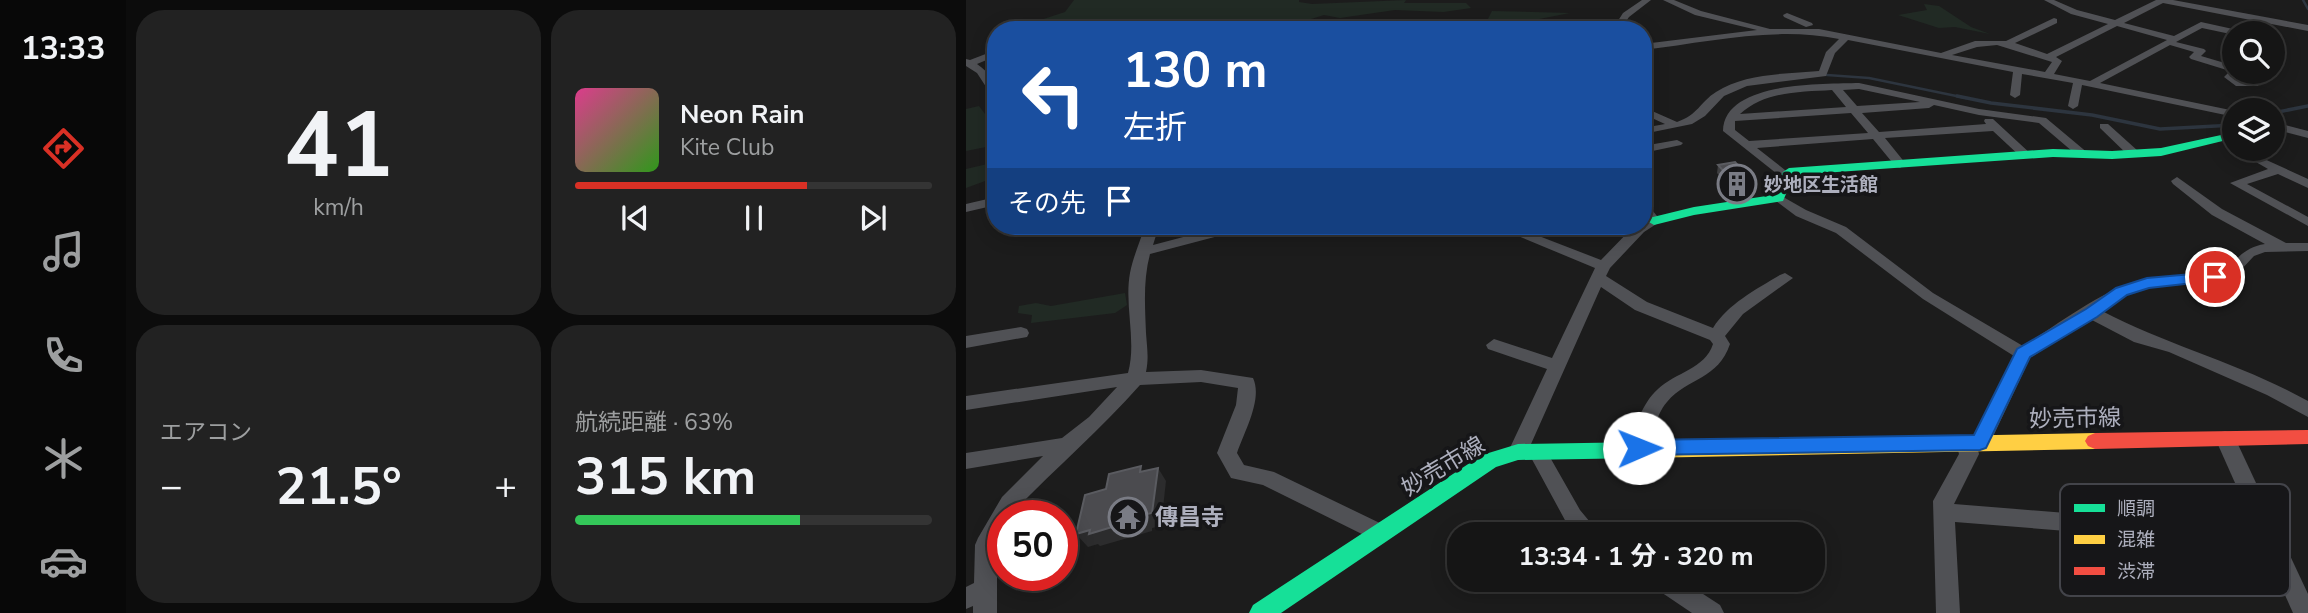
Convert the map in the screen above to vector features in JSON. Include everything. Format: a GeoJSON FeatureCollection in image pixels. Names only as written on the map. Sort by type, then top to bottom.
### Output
{"type":"FeatureCollection","features":[{"type":"Feature","properties":{"kind":"street"},"geometry":{"type":"LineString","coordinates":[[1622,21],[1647,0]]}},
{"type":"Feature","properties":{"kind":"street"},"geometry":{"type":"LineString","coordinates":[[1671,0],[1698,13],[1773,31]]}},
{"type":"Feature","properties":{"kind":"street"},"geometry":{"type":"LineString","coordinates":[[2048,0],[2074,12],[2201,51],[2194,57],[2222,66]]}},
{"type":"Feature","properties":{"kind":"street"},"geometry":{"type":"LineString","coordinates":[[2048,57],[2162,0],[2308,28]]}},
{"type":"Feature","properties":{"kind":"street"},"geometry":{"type":"LineString","coordinates":[[1787,15],[1807,28],[2222,111]]}},
{"type":"Feature","properties":{"kind":"street"},"geometry":{"type":"LineString","coordinates":[[1942,55],[1974,44],[2010,42],[2054,21]]}},
{"type":"Feature","properties":{"kind":"street"},"geometry":{"type":"LineString","coordinates":[[1652,46],[1807,28],[1823,23]]}},
{"type":"Feature","properties":{"kind":"street"},"geometry":{"type":"LineString","coordinates":[[2094,85],[2095,81],[2204,24],[2222,29]]}},
{"type":"Feature","properties":{"kind":"street"},"geometry":{"type":"LineString","coordinates":[[1823,74],[1831,52],[1847,36]]}},
{"type":"Feature","properties":{"kind":"street"},"geometry":{"type":"LineString","coordinates":[[2010,42],[2057,61],[2048,76]]}},
{"type":"Feature","properties":{"kind":"street"},"geometry":{"type":"LineString","coordinates":[[967,63],[987,56]]}},
{"type":"Feature","properties":{"kind":"street"},"geometry":{"type":"LineString","coordinates":[[967,63],[981,71],[987,80]]}},
{"type":"Feature","properties":{"kind":"street"},"geometry":{"type":"LineString","coordinates":[[2015,95],[2018,70]]}},
{"type":"Feature","properties":{"kind":"street"},"geometry":{"type":"LineString","coordinates":[[1823,74],[1900,164]]}},
{"type":"Feature","properties":{"kind":"street"},"geometry":{"type":"LineString","coordinates":[[1652,129],[1675,125],[1701,114],[1719,94],[1738,86],[1778,78],[1823,74]]}},
{"type":"Feature","properties":{"kind":"street"},"geometry":{"type":"LineString","coordinates":[[2073,106],[2078,82]]}},
{"type":"Feature","properties":{"kind":"street"},"geometry":{"type":"LineString","coordinates":[[1786,177],[1729,131],[1730,118],[1745,103],[1757,97],[1792,89],[1859,86],[1979,112],[2042,120],[2083,153]]}},
{"type":"Feature","properties":{"kind":"street"},"geometry":{"type":"LineString","coordinates":[[1730,118],[1949,104]]}},
{"type":"Feature","properties":{"kind":"street"},"geometry":{"type":"LineString","coordinates":[[1979,112],[2026,155]]}},
{"type":"Feature","properties":{"kind":"street"},"geometry":{"type":"LineString","coordinates":[[1652,114],[1675,125]]}},
{"type":"Feature","properties":{"kind":"street"},"geometry":{"type":"LineString","coordinates":[[2104,125],[2134,154]]}},
{"type":"Feature","properties":{"kind":"street"},"geometry":{"type":"LineString","coordinates":[[1747,145],[1996,127]]}},
{"type":"Feature","properties":{"kind":"street"},"geometry":{"type":"LineString","coordinates":[[2285,128],[2308,135]]}},
{"type":"Feature","properties":{"kind":"street"},"geometry":{"type":"LineString","coordinates":[[1778,198],[1789,172],[2026,155],[2134,154],[2176,149],[2222,138]]}},
{"type":"Feature","properties":{"kind":"street"},"geometry":{"type":"LineString","coordinates":[[1652,148],[1677,143]]}},
{"type":"Feature","properties":{"kind":"street"},"geometry":{"type":"LineString","coordinates":[[2262,162],[2308,184]]}},
{"type":"Feature","properties":{"kind":"street"},"geometry":{"type":"LineString","coordinates":[[2278,170],[2236,183],[2308,222]]}},
{"type":"Feature","properties":{"kind":"street"},"geometry":{"type":"LineString","coordinates":[[2177,181],[2217,212],[2284,248]]}},
{"type":"Feature","properties":{"kind":"street"},"geometry":{"type":"LineString","coordinates":[[1652,214],[1694,211],[1778,198],[1812,218],[1841,229],[1928,296],[2023,354]]}},
{"type":"Feature","properties":{"kind":"street"},"geometry":{"type":"LineString","coordinates":[[966,208],[987,203]]}},
{"type":"Feature","properties":{"kind":"street"},"geometry":{"type":"LineString","coordinates":[[985,613],[976,593],[986,545],[1009,503],[1067,445],[1096,422],[1135,379],[1141,357],[1137,274],[1149,235]]}},
{"type":"Feature","properties":{"kind":"street"},"geometry":{"type":"LineString","coordinates":[[1143,252],[1206,235]]}},
{"type":"Feature","properties":{"kind":"street"},"geometry":{"type":"LineString","coordinates":[[1521,235],[1601,272],[1641,306],[1716,336],[1722,344],[1720,356],[1706,369],[1664,393],[1643,429],[1639,448]]}},
{"type":"Feature","properties":{"kind":"street"},"geometry":{"type":"LineString","coordinates":[[1579,522],[1527,451],[1557,366],[1601,272],[1634,235]]}},
{"type":"Feature","properties":{"kind":"street"},"geometry":{"type":"LineString","coordinates":[[1948,613],[1943,501],[2023,354],[2092,313],[2121,292],[2147,283],[2215,277],[2233,270],[2249,253],[2263,248],[2308,247]]}},
{"type":"Feature","properties":{"kind":"street"},"geometry":{"type":"LineString","coordinates":[[1716,336],[1721,324],[1732,314],[1785,278]]}},
{"type":"Feature","properties":{"kind":"street"},"geometry":{"type":"LineString","coordinates":[[2092,313],[2140,338],[2175,348],[2273,390],[2308,410]]}},
{"type":"Feature","properties":{"kind":"street"},"geometry":{"type":"LineString","coordinates":[[966,342],[1021,333]]}},
{"type":"Feature","properties":{"kind":"street"},"geometry":{"type":"LineString","coordinates":[[1494,345],[1557,366]]}},
{"type":"Feature","properties":{"kind":"street"},"geometry":{"type":"LineString","coordinates":[[966,403],[1135,379],[1201,376],[1247,383],[1245,405],[1227,453],[1238,472],[1266,478],[1378,533]]}},
{"type":"Feature","properties":{"kind":"street","name":"妙売市線"},"geometry":{"type":"LineString","coordinates":[[1261,613],[1489,461],[1527,451],[2308,437]]}},
{"type":"Feature","properties":{"kind":"street"},"geometry":{"type":"LineString","coordinates":[[2225,438],[2246,484]]}},
{"type":"Feature","properties":{"kind":"street"},"geometry":{"type":"LineString","coordinates":[[966,461],[1067,445]]}},
{"type":"Feature","properties":{"kind":"street"},"geometry":{"type":"LineString","coordinates":[[1943,512],[2060,521]]}},
{"type":"Feature","properties":{"kind":"street"},"geometry":{"type":"LineString","coordinates":[[2290,580],[2305,613]]}},
{"type":"Feature","properties":{"kind":"street"},"geometry":{"type":"LineString","coordinates":[[1680,592],[1712,613]]}},
{"type":"Feature","properties":{"kind":"shaded area"},"geometry":{"type":"Polygon","coordinates":[[[1074,0],[1299,0],[1312,4],[1406,0],[1404,3],[1466,3],[1471,8],[1443,12],[1395,10],[1340,18],[1324,15],[1305,21],[1038,21],[1065,12],[1074,0]]]}},
{"type":"Feature","properties":{"kind":"shaded area"},"geometry":{"type":"Polygon","coordinates":[[[1924,4],[1939,6],[1971,27],[1990,34],[1955,27],[1939,28],[1898,15],[1927,10],[1924,4]]]}},
{"type":"Feature","properties":{"kind":"shaded area"},"geometry":{"type":"Polygon","coordinates":[[[1492,11],[1570,13],[1529,21],[1487,21],[1492,11]]]}},
{"type":"Feature","properties":{"kind":"shaded area"},"geometry":{"type":"Polygon","coordinates":[[[979,106],[987,114],[987,147],[966,151],[966,109],[979,106]]]}},
{"type":"Feature","properties":{"kind":"shaded area"},"geometry":{"type":"Polygon","coordinates":[[[987,164],[987,180],[966,188],[966,169],[987,164]]]}},
{"type":"Feature","properties":{"kind":"shaded area"},"geometry":{"type":"Polygon","coordinates":[[[1125,293],[1127,305],[1115,313],[1031,323],[1032,315],[1018,313],[1019,306],[1036,303],[1051,306],[1125,293]]]}},
{"type":"Feature","properties":{"kind":"building"},"geometry":{"type":"Polygon","coordinates":[[[1735,162],[1751,181],[1735,184],[1718,165],[1735,162]]]}},
{"type":"Feature","properties":{"kind":"building"},"geometry":{"type":"Polygon","coordinates":[[[1141,466],[1140,472],[1158,468],[1152,513],[1089,534],[1090,530],[1078,533],[1085,495],[1106,489],[1109,474],[1141,466]]]}},
{"type":"Feature","properties":{"kind":"waterway"},"geometry":{"type":"LineString","coordinates":[[2303,0],[2308,9]]}},
{"type":"Feature","properties":{"kind":"waterway"},"geometry":{"type":"LineString","coordinates":[[1827,75],[1869,78],[1966,98]]}},
{"type":"Feature","properties":{"kind":"waterway"},"geometry":{"type":"LineString","coordinates":[[1957,96],[1991,103],[2092,115],[2160,129],[2222,126]]}},
{"type":"Feature","properties":{"kind":"waterway"},"geometry":{"type":"LineString","coordinates":[[2285,111],[2308,106]]}},
{"type":"Feature","properties":{"kind":"traffic: fast"},"geometry":{"type":"LineString","coordinates":[[1654,221],[1694,211],[1778,198],[1789,172],[2053,153],[2112,155],[2161,152],[2222,138]]}},
{"type":"Feature","properties":{"kind":"traffic: fast"},"geometry":{"type":"LineString","coordinates":[[1261,613],[1489,461],[1518,452],[1643,450]]}},
{"type":"Feature","properties":{"kind":"traffic: slow"},"geometry":{"type":"LineString","coordinates":[[1643,450],[2095,441]]}},
{"type":"Feature","properties":{"kind":"traffic: jam"},"geometry":{"type":"LineString","coordinates":[[2095,441],[2308,437]]}},
{"type":"Feature","properties":{"kind":"place","name":"妙地区生活館"},"geometry":{"type":"Point","coordinates":[1737,184]}},
{"type":"Feature","properties":{"kind":"place","name":"傳昌寺"},"geometry":{"type":"Point","coordinates":[1128,517]}},
{"type":"Feature","properties":{"kind":"route"},"geometry":{"type":"LineString","coordinates":[[1639,448],[1980,443],[2023,354],[2092,313],[2121,292],[2147,283],[2215,277]]}}]}
